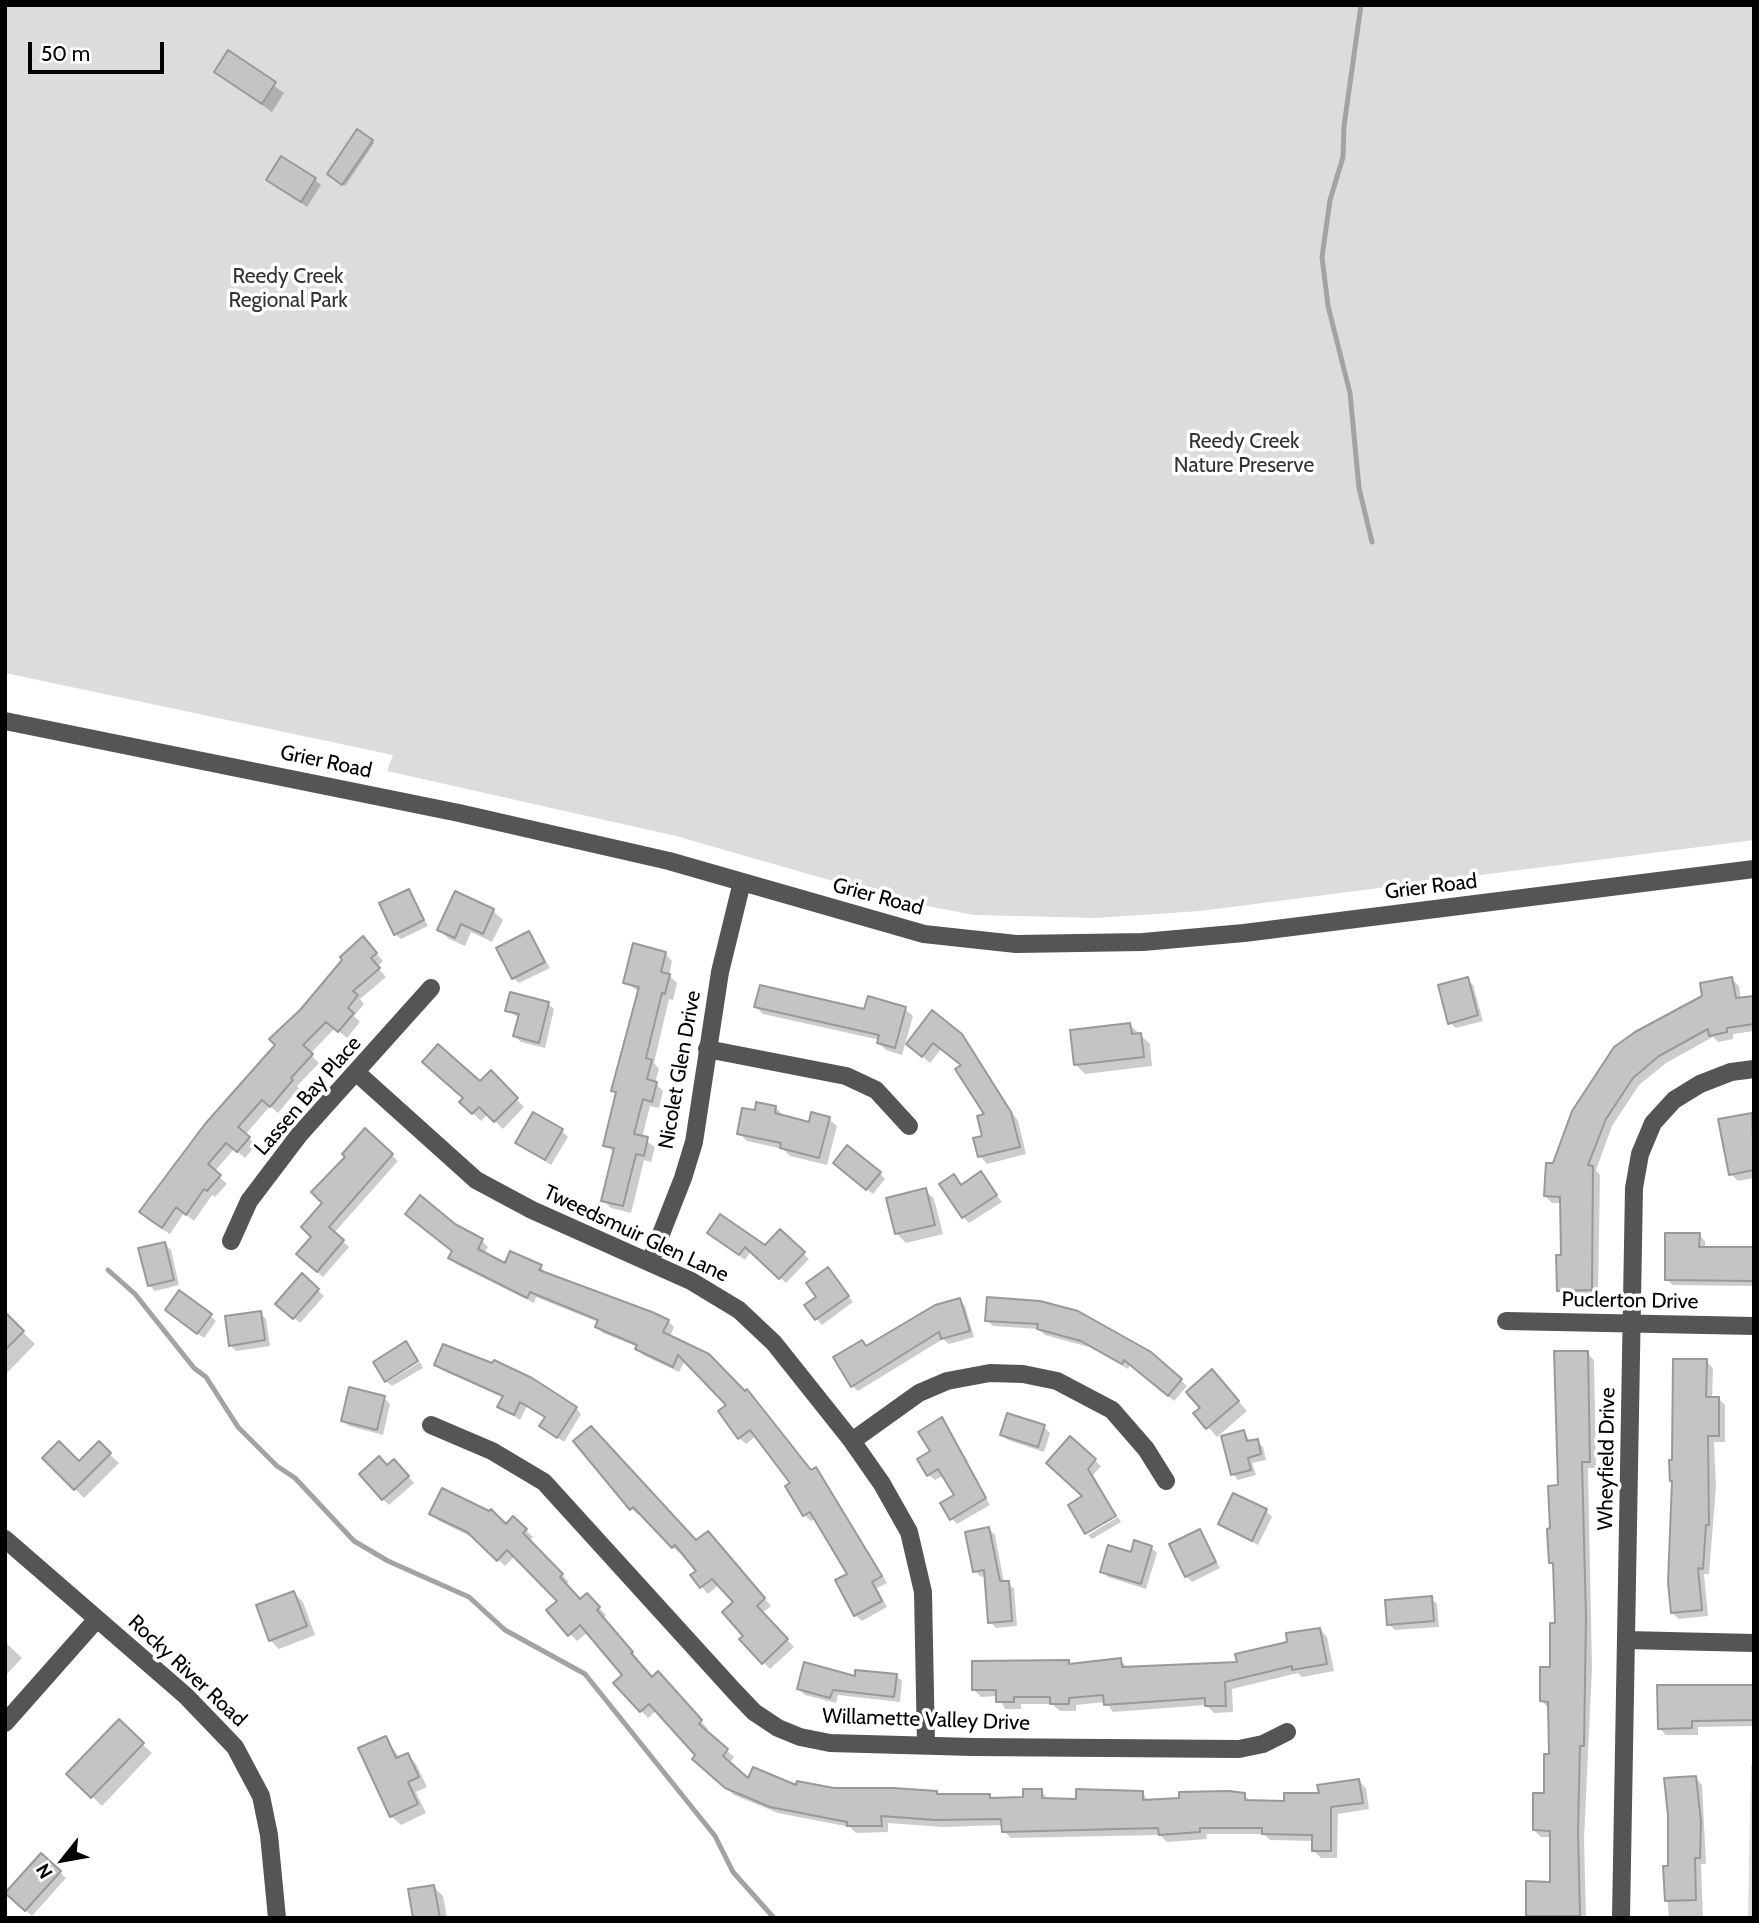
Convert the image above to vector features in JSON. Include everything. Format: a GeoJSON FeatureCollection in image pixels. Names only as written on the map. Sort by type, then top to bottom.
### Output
{"type":"FeatureCollection","features":[{"type":"Feature","properties":{"kind":"street","name":"Grier Road"},"geometry":{"type":"LineString","coordinates":[[5,721],[458,813],[669,861],[925,934],[1016,944],[1085,945],[1244,933],[1754,869]]}},
{"type":"Feature","properties":{"kind":"street","name":"Nicolet Glen Drive"},"geometry":{"type":"LineString","coordinates":[[650,1262],[694,1142],[720,972],[742,882]]}},
{"type":"Feature","properties":{"kind":"street","name":"Lassen Bay Place"},"geometry":{"type":"LineString","coordinates":[[231,1241],[249,1201],[299,1135],[430,988]]}},
{"type":"Feature","properties":{"kind":"street"},"geometry":{"type":"LineString","coordinates":[[707,1049],[846,1076],[876,1090],[909,1126]]}},
{"type":"Feature","properties":{"kind":"street","name":"Wheyfield Drive"},"geometry":{"type":"LineString","coordinates":[[1622,1918],[1634,1188],[1640,1154],[1653,1123],[1674,1100],[1700,1084],[1731,1073],[1754,1069]]}},
{"type":"Feature","properties":{"kind":"street","name":"Tweedsmuir Glen Lane"},"geometry":{"type":"LineString","coordinates":[[356,1073],[476,1180],[531,1210],[691,1280],[739,1310],[774,1343],[852,1441],[909,1532],[918,1561],[925,1623],[926,1745]]}},
{"type":"Feature","properties":{"kind":"street","name":"Puclerton Drive"},"geometry":{"type":"LineString","coordinates":[[1506,1321],[1754,1326]]}},
{"type":"Feature","properties":{"kind":"street"},"geometry":{"type":"LineString","coordinates":[[852,1441],[919,1393],[947,1381],[990,1373],[1023,1374],[1057,1381],[1112,1410],[1139,1439],[1166,1481]]}},
{"type":"Feature","properties":{"kind":"street","name":"Willamette Valley Drive"},"geometry":{"type":"LineString","coordinates":[[431,1425],[503,1457],[544,1482],[754,1712],[778,1728],[800,1737],[830,1743],[1239,1749],[1263,1744],[1287,1732]]}},
{"type":"Feature","properties":{"kind":"street","name":"Rocky River Road"},"geometry":{"type":"LineString","coordinates":[[5,1539],[186,1696],[223,1731],[245,1760],[261,1796],[269,1835],[277,1918]]}},
{"type":"Feature","properties":{"kind":"street"},"geometry":{"type":"LineString","coordinates":[[5,1723],[97,1619]]}},
{"type":"Feature","properties":{"kind":"street"},"geometry":{"type":"LineString","coordinates":[[1626,1640],[1754,1643]]}},
{"type":"Feature","properties":{"kind":"green space","name":"Reedy Creek Nature Preserve"},"geometry":{"type":"Polygon","coordinates":[[[5,5],[1754,5],[1754,840],[1200,911],[1095,918],[974,915],[906,902],[676,836],[387,771],[393,755],[5,673],[5,5]]]}},
{"type":"Feature","properties":{"kind":"green space"},"geometry":{"type":"Polygon","coordinates":[[[1751,1765],[1754,1766],[1754,1918],[1748,1918],[1751,1765]]]}},
{"type":"Feature","properties":{"kind":"building"},"geometry":{"type":"Polygon","coordinates":[[[228,50],[276,82],[262,104],[214,72],[228,50]]]}},
{"type":"Feature","properties":{"kind":"building"},"geometry":{"type":"Polygon","coordinates":[[[357,129],[373,140],[342,185],[327,174],[357,129]]]}},
{"type":"Feature","properties":{"kind":"building"},"geometry":{"type":"Polygon","coordinates":[[[281,156],[316,178],[301,202],[266,180],[281,156]]]}},
{"type":"Feature","properties":{"kind":"building"},"geometry":{"type":"Polygon","coordinates":[[[409,889],[424,920],[394,935],[379,903],[409,889]]]}},
{"type":"Feature","properties":{"kind":"building"},"geometry":{"type":"Polygon","coordinates":[[[455,891],[494,909],[483,934],[461,924],[455,938],[437,930],[455,891]]]}},
{"type":"Feature","properties":{"kind":"building"},"geometry":{"type":"Polygon","coordinates":[[[529,931],[545,962],[512,979],[496,948],[529,931]]]}},
{"type":"Feature","properties":{"kind":"building"},"geometry":{"type":"Polygon","coordinates":[[[363,936],[377,953],[371,958],[380,968],[353,991],[358,995],[348,1008],[354,1013],[338,1032],[326,1022],[303,1045],[313,1054],[270,1107],[262,1100],[238,1127],[250,1137],[237,1152],[226,1143],[208,1164],[221,1175],[207,1191],[204,1189],[186,1215],[176,1207],[162,1228],[139,1212],[205,1124],[275,1045],[269,1039],[300,1010],[342,960],[340,957],[363,936]]]}},
{"type":"Feature","properties":{"kind":"building"},"geometry":{"type":"Polygon","coordinates":[[[633,943],[666,952],[661,972],[670,974],[665,994],[662,993],[646,1058],[652,1060],[647,1079],[657,1082],[652,1102],[643,1099],[634,1134],[648,1137],[644,1156],[636,1154],[623,1206],[601,1201],[614,1148],[603,1146],[616,1092],[611,1091],[639,987],[623,983],[633,943]]]}},
{"type":"Feature","properties":{"kind":"building"},"geometry":{"type":"Polygon","coordinates":[[[1468,977],[1478,1015],[1448,1024],[1438,985],[1468,977]]]}},
{"type":"Feature","properties":{"kind":"building"},"geometry":{"type":"Polygon","coordinates":[[[1732,977],[1736,998],[1754,996],[1754,1024],[1727,1028],[1727,1032],[1709,1036],[1708,1029],[1659,1056],[1633,1078],[1606,1119],[1588,1165],[1593,1166],[1592,1290],[1557,1291],[1556,1255],[1561,1255],[1560,1197],[1544,1196],[1546,1163],[1553,1163],[1572,1111],[1614,1047],[1635,1032],[1702,996],[1700,983],[1732,977]]]}},
{"type":"Feature","properties":{"kind":"building"},"geometry":{"type":"Polygon","coordinates":[[[760,985],[864,1009],[868,996],[906,1007],[895,1048],[877,1043],[879,1035],[754,1007],[760,985]]]}},
{"type":"Feature","properties":{"kind":"building"},"geometry":{"type":"Polygon","coordinates":[[[510,992],[549,1002],[539,1043],[513,1036],[519,1014],[505,1011],[510,992]]]}},
{"type":"Feature","properties":{"kind":"building"},"geometry":{"type":"Polygon","coordinates":[[[932,1010],[962,1034],[1011,1112],[1020,1147],[978,1157],[973,1138],[982,1136],[977,1116],[984,1114],[955,1069],[961,1065],[933,1043],[922,1057],[906,1044],[932,1010]]]}},
{"type":"Feature","properties":{"kind":"building"},"geometry":{"type":"Polygon","coordinates":[[[1130,1023],[1132,1034],[1141,1033],[1144,1057],[1074,1065],[1070,1030],[1130,1023]]]}},
{"type":"Feature","properties":{"kind":"building"},"geometry":{"type":"Polygon","coordinates":[[[438,1044],[480,1081],[491,1070],[518,1098],[494,1122],[479,1107],[472,1114],[459,1102],[463,1098],[422,1062],[438,1044]]]}},
{"type":"Feature","properties":{"kind":"building"},"geometry":{"type":"Polygon","coordinates":[[[756,1102],[776,1106],[775,1113],[809,1122],[811,1112],[830,1117],[819,1158],[780,1148],[781,1143],[737,1134],[742,1108],[755,1110],[756,1102]]]}},
{"type":"Feature","properties":{"kind":"building"},"geometry":{"type":"Polygon","coordinates":[[[533,1112],[563,1129],[545,1160],[515,1143],[533,1112]]]}},
{"type":"Feature","properties":{"kind":"building"},"geometry":{"type":"Polygon","coordinates":[[[1752,1113],[1754,1170],[1729,1175],[1718,1119],[1752,1113]]]}},
{"type":"Feature","properties":{"kind":"building"},"geometry":{"type":"Polygon","coordinates":[[[365,1128],[393,1154],[329,1227],[344,1240],[317,1272],[296,1254],[311,1237],[301,1227],[322,1203],[311,1192],[345,1157],[342,1154],[365,1128]]]}},
{"type":"Feature","properties":{"kind":"building"},"geometry":{"type":"Polygon","coordinates":[[[847,1145],[881,1172],[866,1190],[833,1163],[847,1145]]]}},
{"type":"Feature","properties":{"kind":"building"},"geometry":{"type":"Polygon","coordinates":[[[981,1171],[997,1195],[962,1218],[939,1184],[954,1174],[961,1185],[981,1171]]]}},
{"type":"Feature","properties":{"kind":"building"},"geometry":{"type":"Polygon","coordinates":[[[926,1188],[935,1225],[895,1234],[886,1198],[926,1188]]]}},
{"type":"Feature","properties":{"kind":"building"},"geometry":{"type":"Polygon","coordinates":[[[420,1195],[455,1224],[483,1239],[478,1249],[505,1263],[510,1251],[542,1265],[539,1270],[652,1312],[669,1320],[663,1332],[709,1354],[745,1391],[747,1389],[811,1470],[816,1467],[882,1576],[872,1582],[882,1601],[854,1616],[835,1580],[847,1574],[810,1512],[803,1516],[785,1486],[790,1483],[750,1430],[738,1439],[718,1411],[726,1405],[678,1355],[673,1367],[635,1349],[637,1345],[595,1327],[598,1320],[530,1292],[527,1298],[448,1258],[452,1251],[405,1214],[420,1195]]]}},
{"type":"Feature","properties":{"kind":"building"},"geometry":{"type":"Polygon","coordinates":[[[720,1214],[765,1245],[780,1229],[805,1252],[779,1279],[745,1247],[739,1255],[707,1233],[720,1214]]]}},
{"type":"Feature","properties":{"kind":"building"},"geometry":{"type":"Polygon","coordinates":[[[1665,1233],[1700,1233],[1699,1247],[1754,1247],[1754,1281],[1665,1280],[1665,1233]]]}},
{"type":"Feature","properties":{"kind":"building"},"geometry":{"type":"Polygon","coordinates":[[[165,1242],[174,1280],[148,1286],[138,1248],[165,1242]]]}},
{"type":"Feature","properties":{"kind":"building"},"geometry":{"type":"Polygon","coordinates":[[[828,1267],[849,1296],[815,1320],[804,1305],[816,1297],[806,1283],[828,1267]]]}},
{"type":"Feature","properties":{"kind":"building"},"geometry":{"type":"Polygon","coordinates":[[[302,1273],[319,1289],[293,1319],[275,1304],[302,1273]]]}},
{"type":"Feature","properties":{"kind":"building"},"geometry":{"type":"Polygon","coordinates":[[[179,1290],[212,1314],[197,1334],[165,1310],[179,1290]]]}},
{"type":"Feature","properties":{"kind":"building"},"geometry":{"type":"Polygon","coordinates":[[[987,1297],[1040,1301],[1078,1311],[1151,1352],[1182,1379],[1168,1396],[1124,1360],[1122,1364],[1081,1341],[1037,1329],[1038,1324],[985,1321],[987,1297]]]}},
{"type":"Feature","properties":{"kind":"building"},"geometry":{"type":"Polygon","coordinates":[[[960,1298],[970,1331],[941,1339],[939,1332],[851,1387],[833,1357],[862,1340],[866,1346],[935,1305],[960,1298]]]}},
{"type":"Feature","properties":{"kind":"building"},"geometry":{"type":"Polygon","coordinates":[[[261,1311],[265,1340],[229,1346],[225,1316],[261,1311]]]}},
{"type":"Feature","properties":{"kind":"building"},"geometry":{"type":"Polygon","coordinates":[[[5,1312],[24,1331],[5,1350],[5,1312]]]}},
{"type":"Feature","properties":{"kind":"building"},"geometry":{"type":"Polygon","coordinates":[[[406,1341],[418,1361],[385,1382],[373,1362],[406,1341]]]}},
{"type":"Feature","properties":{"kind":"building"},"geometry":{"type":"Polygon","coordinates":[[[443,1344],[492,1363],[494,1360],[532,1378],[577,1407],[557,1438],[539,1426],[545,1417],[520,1402],[514,1415],[497,1407],[503,1396],[434,1365],[443,1344]]]}},
{"type":"Feature","properties":{"kind":"building"},"geometry":{"type":"Polygon","coordinates":[[[1554,1351],[1588,1351],[1590,1462],[1582,1462],[1586,1617],[1584,1746],[1580,1746],[1578,1831],[1580,1916],[1526,1916],[1526,1881],[1550,1882],[1550,1831],[1533,1830],[1533,1793],[1544,1793],[1544,1754],[1549,1754],[1548,1702],[1540,1701],[1540,1667],[1550,1667],[1550,1623],[1555,1623],[1553,1563],[1549,1563],[1547,1529],[1550,1528],[1548,1486],[1558,1485],[1554,1351]]]}},
{"type":"Feature","properties":{"kind":"building"},"geometry":{"type":"Polygon","coordinates":[[[1673,1359],[1707,1359],[1706,1397],[1719,1397],[1719,1436],[1708,1436],[1709,1525],[1706,1525],[1703,1569],[1698,1568],[1702,1610],[1671,1613],[1668,1583],[1673,1359]]]}},
{"type":"Feature","properties":{"kind":"building"},"geometry":{"type":"Polygon","coordinates":[[[1212,1369],[1239,1401],[1206,1429],[1193,1413],[1200,1408],[1186,1392],[1212,1369]]]}},
{"type":"Feature","properties":{"kind":"building"},"geometry":{"type":"Polygon","coordinates":[[[349,1387],[385,1396],[377,1430],[341,1421],[349,1387]]]}},
{"type":"Feature","properties":{"kind":"building"},"geometry":{"type":"Polygon","coordinates":[[[1007,1413],[1045,1425],[1038,1447],[1000,1435],[1007,1413]]]}},
{"type":"Feature","properties":{"kind":"building"},"geometry":{"type":"Polygon","coordinates":[[[942,1417],[986,1498],[950,1520],[940,1503],[954,1495],[938,1469],[927,1476],[917,1459],[930,1451],[918,1432],[942,1417]]]}},
{"type":"Feature","properties":{"kind":"building"},"geometry":{"type":"Polygon","coordinates":[[[591,1426],[696,1540],[708,1531],[765,1598],[757,1606],[788,1639],[762,1664],[739,1639],[743,1636],[722,1612],[733,1602],[712,1579],[700,1588],[690,1575],[696,1571],[675,1545],[672,1548],[633,1507],[630,1510],[573,1441],[591,1426]]]}},
{"type":"Feature","properties":{"kind":"building"},"geometry":{"type":"Polygon","coordinates":[[[1244,1430],[1247,1441],[1258,1439],[1261,1454],[1248,1458],[1251,1470],[1231,1475],[1221,1436],[1244,1430]]]}},
{"type":"Feature","properties":{"kind":"building"},"geometry":{"type":"Polygon","coordinates":[[[1070,1436],[1096,1459],[1088,1469],[1116,1516],[1085,1534],[1068,1505],[1082,1496],[1046,1463],[1070,1436]]]}},
{"type":"Feature","properties":{"kind":"building"},"geometry":{"type":"Polygon","coordinates":[[[59,1441],[79,1461],[99,1441],[111,1453],[74,1490],[42,1458],[59,1441]]]}},
{"type":"Feature","properties":{"kind":"building"},"geometry":{"type":"Polygon","coordinates":[[[379,1456],[387,1465],[394,1459],[409,1476],[382,1500],[359,1474],[379,1456]]]}},
{"type":"Feature","properties":{"kind":"building"},"geometry":{"type":"Polygon","coordinates":[[[442,1488],[489,1511],[491,1509],[506,1524],[513,1516],[527,1529],[523,1533],[563,1574],[560,1577],[580,1599],[587,1593],[600,1607],[597,1610],[633,1652],[631,1653],[652,1677],[658,1671],[702,1720],[699,1724],[728,1749],[723,1756],[748,1778],[753,1767],[796,1785],[797,1781],[834,1788],[893,1788],[937,1791],[937,1794],[990,1794],[990,1798],[1023,1797],[1023,1789],[1042,1789],[1042,1798],[1076,1799],[1076,1789],[1143,1791],[1143,1800],[1179,1798],[1179,1792],[1229,1791],[1245,1793],[1245,1800],[1284,1801],[1284,1793],[1319,1793],[1317,1785],[1359,1779],[1363,1803],[1331,1807],[1331,1851],[1312,1851],[1312,1835],[1262,1834],[1262,1828],[1200,1828],[1200,1832],[1159,1835],[1158,1828],[1002,1832],[1001,1819],[935,1820],[881,1816],[882,1826],[847,1826],[847,1822],[770,1807],[725,1788],[692,1759],[695,1755],[649,1704],[640,1712],[613,1683],[622,1675],[580,1625],[568,1636],[546,1610],[557,1601],[507,1550],[497,1561],[467,1532],[429,1514],[442,1488]]]}},
{"type":"Feature","properties":{"kind":"building"},"geometry":{"type":"Polygon","coordinates":[[[1233,1493],[1267,1509],[1252,1541],[1218,1524],[1233,1493]]]}},
{"type":"Feature","properties":{"kind":"building"},"geometry":{"type":"Polygon","coordinates":[[[989,1527],[1000,1581],[1009,1581],[1012,1621],[988,1623],[984,1570],[973,1572],[965,1532],[989,1527]]]}},
{"type":"Feature","properties":{"kind":"building"},"geometry":{"type":"Polygon","coordinates":[[[1200,1529],[1216,1562],[1185,1577],[1169,1544],[1200,1529]]]}},
{"type":"Feature","properties":{"kind":"building"},"geometry":{"type":"Polygon","coordinates":[[[1134,1540],[1152,1546],[1141,1584],[1100,1572],[1108,1545],[1131,1552],[1134,1540]]]}},
{"type":"Feature","properties":{"kind":"building"},"geometry":{"type":"Polygon","coordinates":[[[294,1591],[307,1626],[269,1641],[256,1605],[294,1591]]]}},
{"type":"Feature","properties":{"kind":"building"},"geometry":{"type":"Polygon","coordinates":[[[1432,1596],[1434,1621],[1387,1625],[1385,1600],[1432,1596]]]}},
{"type":"Feature","properties":{"kind":"building"},"geometry":{"type":"Polygon","coordinates":[[[1320,1628],[1327,1664],[1292,1670],[1292,1666],[1225,1682],[1226,1706],[1205,1706],[1205,1698],[1104,1705],[1103,1695],[1069,1698],[1069,1704],[1050,1704],[1050,1697],[1014,1697],[1014,1702],[996,1702],[996,1690],[972,1690],[972,1661],[1069,1660],[1069,1664],[1121,1658],[1122,1667],[1237,1662],[1235,1654],[1287,1642],[1286,1633],[1320,1628]]]}},
{"type":"Feature","properties":{"kind":"building"},"geometry":{"type":"Polygon","coordinates":[[[804,1662],[855,1676],[855,1670],[897,1674],[894,1697],[833,1690],[830,1698],[797,1689],[804,1662]]]}},
{"type":"Feature","properties":{"kind":"building"},"geometry":{"type":"Polygon","coordinates":[[[1657,1685],[1754,1685],[1754,1720],[1692,1721],[1692,1728],[1658,1729],[1657,1685]]]}},
{"type":"Feature","properties":{"kind":"building"},"geometry":{"type":"Polygon","coordinates":[[[119,1719],[144,1743],[91,1798],[66,1774],[119,1719]]]}},
{"type":"Feature","properties":{"kind":"building"},"geometry":{"type":"Polygon","coordinates":[[[386,1736],[396,1758],[408,1753],[419,1777],[408,1782],[418,1804],[390,1817],[358,1748],[386,1736]]]}},
{"type":"Feature","properties":{"kind":"building"},"geometry":{"type":"Polygon","coordinates":[[[1696,1776],[1701,1822],[1700,1858],[1695,1858],[1696,1900],[1665,1901],[1663,1866],[1668,1866],[1668,1815],[1664,1778],[1696,1776]]]}},
{"type":"Feature","properties":{"kind":"building"},"geometry":{"type":"Polygon","coordinates":[[[41,1853],[61,1871],[25,1911],[5,1893],[41,1853]]]}},
{"type":"Feature","properties":{"kind":"building"},"geometry":{"type":"Polygon","coordinates":[[[434,1885],[440,1918],[413,1918],[408,1889],[434,1885]]]}},
{"type":"Feature","properties":{"kind":"waterway"},"geometry":{"type":"LineString","coordinates":[[1361,5],[1344,126],[1343,157],[1330,200],[1322,257],[1328,306],[1350,393],[1359,488],[1372,542]]}},
{"type":"Feature","properties":{"kind":"waterway"},"geometry":{"type":"LineString","coordinates":[[108,1270],[135,1294],[194,1368],[206,1377],[238,1427],[277,1466],[295,1478],[354,1541],[388,1561],[469,1597],[505,1630],[585,1674],[715,1836],[733,1872],[774,1918]]}},
{"type":"Feature","properties":{"kind":"park label","name":"Reedy Creek Regional Park"},"geometry":{"type":"Point","coordinates":[288,289]}}]}
